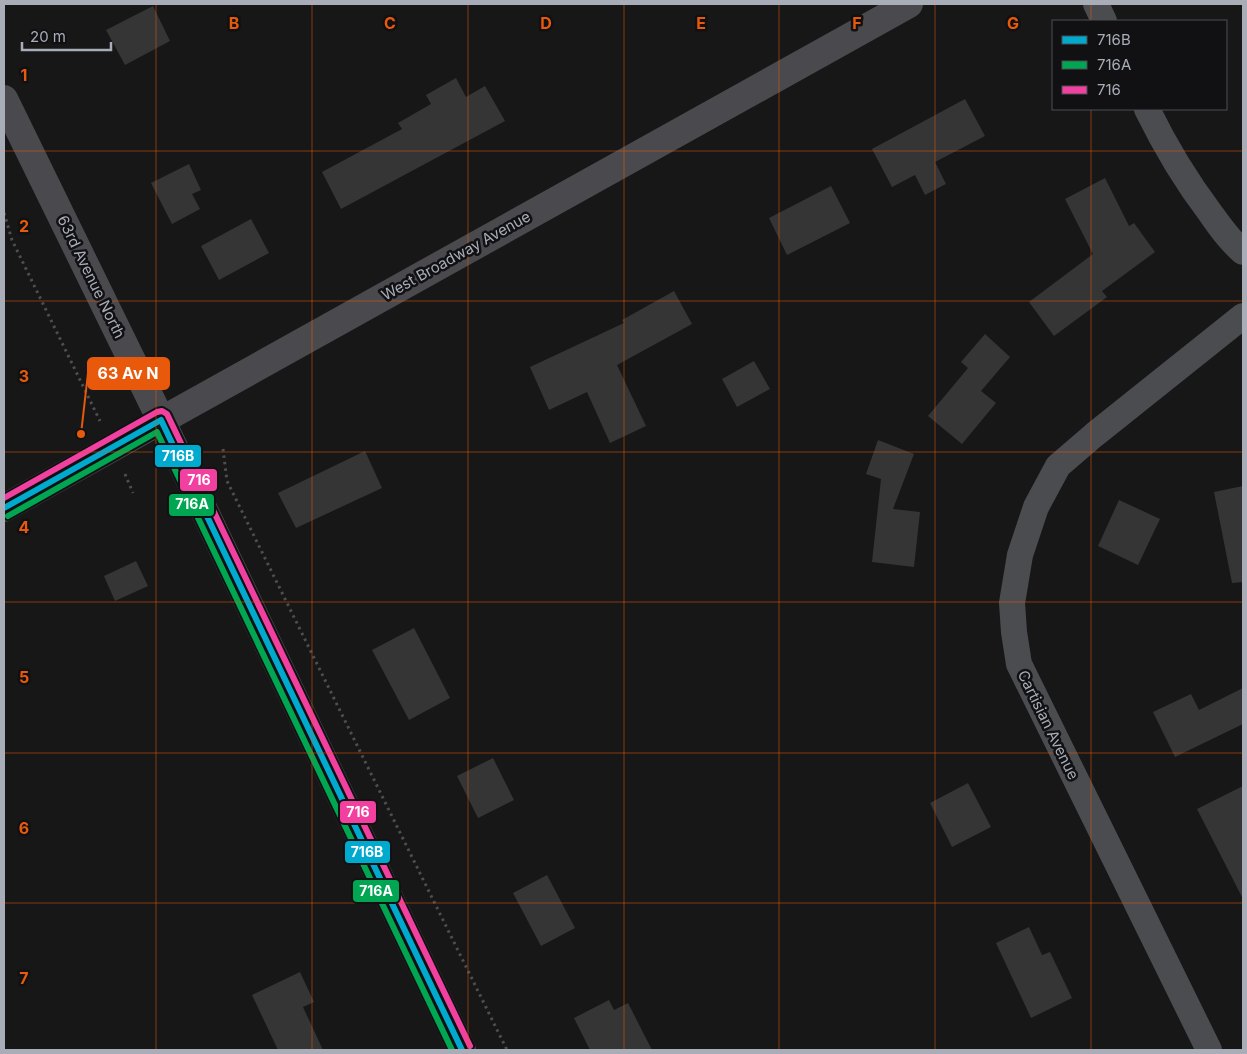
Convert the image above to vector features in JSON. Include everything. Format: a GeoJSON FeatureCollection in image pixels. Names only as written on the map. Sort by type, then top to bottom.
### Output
{"type":"FeatureCollection","features":[{"type":"Feature","properties":{"kind":"street","name":"West Broadway Avenue"},"geometry":{"type":"LineString","coordinates":[[4,508],[909,4]]}},
{"type":"Feature","properties":{"kind":"street"},"geometry":{"type":"LineString","coordinates":[[1096,4],[1104,20]]}},
{"type":"Feature","properties":{"kind":"street","name":"63rd Avenue North"},"geometry":{"type":"LineString","coordinates":[[4,98],[161,420],[462,1050]]}},
{"type":"Feature","properties":{"kind":"street"},"geometry":{"type":"LineString","coordinates":[[1147,110],[1188,185],[1233,244],[1243,252]]}},
{"type":"Feature","properties":{"kind":"street","name":"Cartisian Avenue"},"geometry":{"type":"LineString","coordinates":[[1208,1050],[1019,664],[1012,603],[1020,554],[1036,507],[1058,466],[1243,316]]}},
{"type":"Feature","properties":{"kind":"path"},"geometry":{"type":"LineString","coordinates":[[4,213],[12,240],[113,447],[133,493]]}},
{"type":"Feature","properties":{"kind":"path"},"geometry":{"type":"LineString","coordinates":[[223,449],[227,481],[507,1050]]}},
{"type":"Feature","properties":{"kind":"building"},"geometry":{"type":"Polygon","coordinates":[[[153,6],[170,41],[125,65],[106,30],[153,6]]]}},
{"type":"Feature","properties":{"kind":"building"},"geometry":{"type":"Polygon","coordinates":[[[456,78],[466,97],[485,86],[505,121],[341,209],[322,172],[402,129],[398,123],[431,104],[426,95],[456,78]]]}},
{"type":"Feature","properties":{"kind":"building"},"geometry":{"type":"Polygon","coordinates":[[[965,99],[985,136],[935,162],[946,184],[925,195],[915,175],[892,187],[872,149],[965,99]]]}},
{"type":"Feature","properties":{"kind":"building"},"geometry":{"type":"Polygon","coordinates":[[[189,164],[201,190],[192,194],[200,209],[172,224],[151,183],[189,164]]]}},
{"type":"Feature","properties":{"kind":"building"},"geometry":{"type":"Polygon","coordinates":[[[1105,178],[1129,226],[1134,223],[1155,252],[1102,291],[1107,297],[1054,336],[1029,302],[1093,254],[1065,199],[1105,178]]]}},
{"type":"Feature","properties":{"kind":"building"},"geometry":{"type":"Polygon","coordinates":[[[831,186],[850,223],[787,255],[769,218],[831,186]]]}},
{"type":"Feature","properties":{"kind":"building"},"geometry":{"type":"Polygon","coordinates":[[[251,219],[269,253],[219,280],[201,246],[251,219]]]}},
{"type":"Feature","properties":{"kind":"building"},"geometry":{"type":"Polygon","coordinates":[[[674,291],[692,324],[617,365],[646,426],[610,443],[587,392],[549,410],[530,367],[624,323],[622,320],[674,291]]]}},
{"type":"Feature","properties":{"kind":"building"},"geometry":{"type":"Polygon","coordinates":[[[985,334],[1010,357],[981,391],[996,403],[962,444],[928,416],[968,368],[961,362],[985,334]]]}},
{"type":"Feature","properties":{"kind":"building"},"geometry":{"type":"Polygon","coordinates":[[[754,361],[770,389],[737,407],[722,379],[754,361]]]}},
{"type":"Feature","properties":{"kind":"building"},"geometry":{"type":"Polygon","coordinates":[[[878,440],[914,454],[893,509],[920,512],[914,567],[872,562],[881,479],[866,474],[878,440]]]}},
{"type":"Feature","properties":{"kind":"building"},"geometry":{"type":"Polygon","coordinates":[[[365,451],[382,488],[296,528],[278,493],[365,451]]]}},
{"type":"Feature","properties":{"kind":"building"},"geometry":{"type":"Polygon","coordinates":[[[1243,486],[1243,582],[1232,583],[1214,492],[1243,486]]]}},
{"type":"Feature","properties":{"kind":"building"},"geometry":{"type":"Polygon","coordinates":[[[1119,500],[1160,519],[1138,565],[1098,546],[1119,500]]]}},
{"type":"Feature","properties":{"kind":"building"},"geometry":{"type":"Polygon","coordinates":[[[136,561],[148,586],[115,601],[104,576],[136,561]]]}},
{"type":"Feature","properties":{"kind":"building"},"geometry":{"type":"Polygon","coordinates":[[[414,628],[450,698],[409,720],[372,650],[414,628]]]}},
{"type":"Feature","properties":{"kind":"building"},"geometry":{"type":"Polygon","coordinates":[[[1243,688],[1243,724],[1175,757],[1153,712],[1191,694],[1199,710],[1243,688]]]}},
{"type":"Feature","properties":{"kind":"building"},"geometry":{"type":"Polygon","coordinates":[[[493,758],[514,800],[478,818],[457,776],[493,758]]]}},
{"type":"Feature","properties":{"kind":"building"},"geometry":{"type":"Polygon","coordinates":[[[968,783],[991,827],[952,847],[930,803],[968,783]]]}},
{"type":"Feature","properties":{"kind":"building"},"geometry":{"type":"Polygon","coordinates":[[[1243,786],[1243,899],[1197,809],[1243,786]]]}},
{"type":"Feature","properties":{"kind":"building"},"geometry":{"type":"Polygon","coordinates":[[[547,875],[575,928],[541,946],[513,893],[547,875]]]}},
{"type":"Feature","properties":{"kind":"building"},"geometry":{"type":"Polygon","coordinates":[[[1029,927],[1042,955],[1050,952],[1072,998],[1031,1018],[996,943],[1029,927]]]}},
{"type":"Feature","properties":{"kind":"building"},"geometry":{"type":"Polygon","coordinates":[[[300,972],[314,1002],[303,1007],[323,1050],[278,1050],[252,995],[300,972]]]}},
{"type":"Feature","properties":{"kind":"building"},"geometry":{"type":"Polygon","coordinates":[[[609,1000],[614,1010],[628,1003],[652,1050],[590,1050],[574,1018],[609,1000]]]}},
{"type":"Feature","properties":{"kind":"transit line","name":"716"},"geometry":{"type":"LineString","coordinates":[[4,498],[157,412],[162,411],[167,414],[470,1046]]}},
{"type":"Feature","properties":{"kind":"transit line","name":"716B"},"geometry":{"type":"LineString","coordinates":[[4,508],[161,420],[462,1050]]}},
{"type":"Feature","properties":{"kind":"transit line","name":"716A"},"geometry":{"type":"LineString","coordinates":[[8,516],[157,432],[452,1050]]}},
{"type":"Feature","properties":{"kind":"place","name":"63 Av N"},"geometry":{"type":"Point","coordinates":[81,434]}}]}
